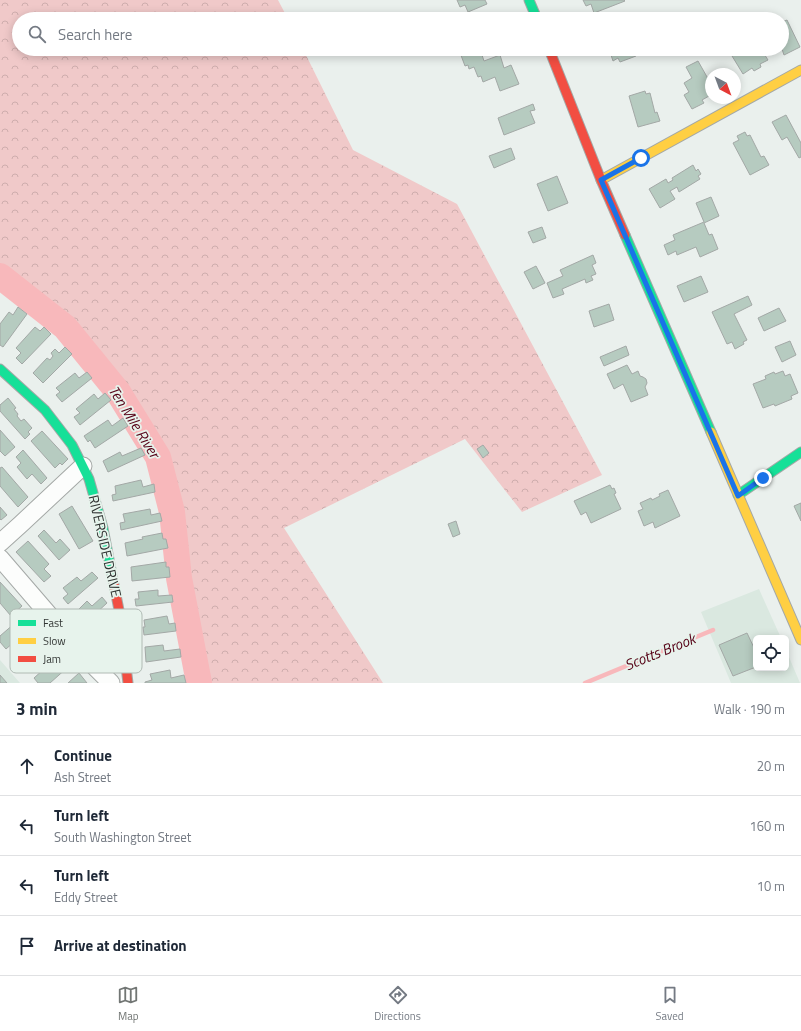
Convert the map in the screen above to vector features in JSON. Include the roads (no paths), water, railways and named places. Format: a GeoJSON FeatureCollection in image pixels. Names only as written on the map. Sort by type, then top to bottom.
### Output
{"type":"FeatureCollection","features":[{"type":"Feature","properties":{"kind":"main road"},"geometry":{"type":"LineString","coordinates":[[529,0],[534,12]]}},
{"type":"Feature","properties":{"kind":"main road"},"geometry":{"type":"LineString","coordinates":[[552,56],[601,180],[801,640]]}},
{"type":"Feature","properties":{"kind":"main road"},"geometry":{"type":"LineString","coordinates":[[601,180],[801,70]]}},
{"type":"Feature","properties":{"kind":"main road","name":"RIVERSIDE DRIVE"},"geometry":{"type":"LineString","coordinates":[[1,373],[45,410],[72,445],[83,466],[89,479],[103,528],[119,609]]}},
{"type":"Feature","properties":{"kind":"main road"},"geometry":{"type":"LineString","coordinates":[[738,496],[801,452]]}},
{"type":"Feature","properties":{"kind":"main road","name":"RIVERSIDE DRIVE"},"geometry":{"type":"LineString","coordinates":[[127,673],[128,683]]}},
{"type":"Feature","properties":{"kind":"street"},"geometry":{"type":"LineString","coordinates":[[0,543],[83,466]]}},
{"type":"Feature","properties":{"kind":"street"},"geometry":{"type":"LineString","coordinates":[[0,558],[43,609]]}},
{"type":"Feature","properties":{"kind":"street"},"geometry":{"type":"LineString","coordinates":[[101,673],[111,683]]}},
{"type":"Feature","properties":{"kind":"waterway","name":"Ten Mile River"},"geometry":{"type":"LineString","coordinates":[[0,276],[65,327],[118,392],[158,457],[172,512],[179,578],[199,683]]}},
{"type":"Feature","properties":{"kind":"waterway","name":"Scotts Brook"},"geometry":{"type":"LineString","coordinates":[[585,683],[713,630]]}}]}
